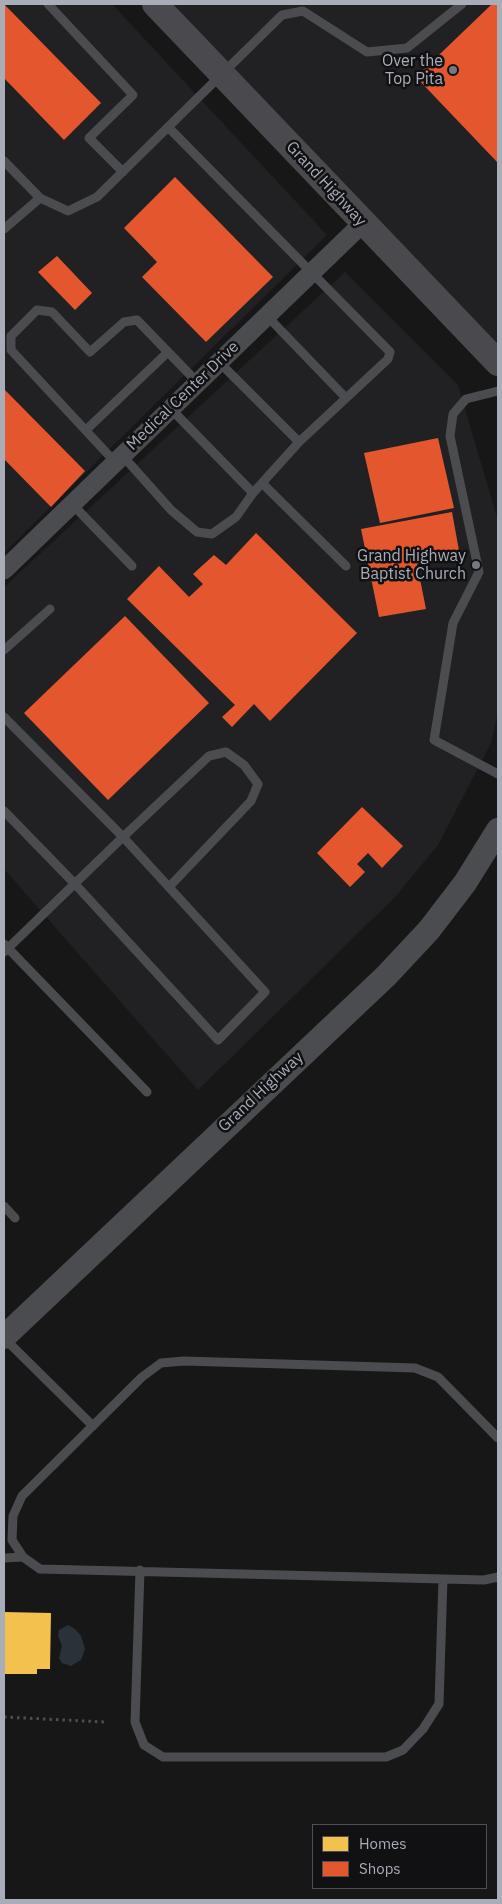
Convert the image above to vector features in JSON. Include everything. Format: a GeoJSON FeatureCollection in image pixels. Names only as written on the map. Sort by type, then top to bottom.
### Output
{"type":"FeatureCollection","features":[{"type":"Feature","properties":{"kind":"main road","name":"Grand Highway"},"geometry":{"type":"LineString","coordinates":[[155,4],[498,363]]}},
{"type":"Feature","properties":{"kind":"street","name":"Medical Center Drive"},"geometry":{"type":"LineString","coordinates":[[4,570],[363,223]]}},
{"type":"Feature","properties":{"kind":"street","name":"Grand Highway"},"geometry":{"type":"LineString","coordinates":[[4,1337],[386,976],[429,930],[465,883],[498,830]]}},
{"type":"Feature","properties":{"kind":"lane"},"geometry":{"type":"LineString","coordinates":[[48,4],[133,96],[89,138],[123,172]]}},
{"type":"Feature","properties":{"kind":"lane"},"geometry":{"type":"LineString","coordinates":[[4,161],[40,198],[68,212],[97,197],[282,15],[303,11],[367,52],[407,48],[462,4]]}},
{"type":"Feature","properties":{"kind":"lane"},"geometry":{"type":"LineString","coordinates":[[168,127],[390,352],[388,359],[345,397],[299,442],[253,493],[236,517],[212,534],[197,532],[86,430],[10,350],[11,336],[37,310],[52,312],[90,352],[124,322],[137,320],[198,383]]}},
{"type":"Feature","properties":{"kind":"lane"},"geometry":{"type":"LineString","coordinates":[[4,229],[40,198]]}},
{"type":"Feature","properties":{"kind":"lane"},"geometry":{"type":"LineString","coordinates":[[267,316],[345,397]]}},
{"type":"Feature","properties":{"kind":"lane"},"geometry":{"type":"LineString","coordinates":[[86,430],[168,352]]}},
{"type":"Feature","properties":{"kind":"lane"},"geometry":{"type":"LineString","coordinates":[[219,362],[299,442]]}},
{"type":"Feature","properties":{"kind":"lane"},"geometry":{"type":"LineString","coordinates":[[498,391],[466,399],[453,414],[450,436],[480,572],[453,623],[434,740],[498,774]]}},
{"type":"Feature","properties":{"kind":"lane"},"geometry":{"type":"LineString","coordinates":[[171,409],[253,493]]}},
{"type":"Feature","properties":{"kind":"lane"},"geometry":{"type":"LineString","coordinates":[[262,483],[346,566]]}},
{"type":"Feature","properties":{"kind":"lane"},"geometry":{"type":"LineString","coordinates":[[72,504],[132,566]]}},
{"type":"Feature","properties":{"kind":"lane"},"geometry":{"type":"LineString","coordinates":[[4,650],[50,609]]}},
{"type":"Feature","properties":{"kind":"lane"},"geometry":{"type":"LineString","coordinates":[[4,717],[124,838],[265,992],[218,1040],[75,884],[4,811]]}},
{"type":"Feature","properties":{"kind":"lane"},"geometry":{"type":"LineString","coordinates":[[147,1092],[5,948],[209,756],[226,752],[244,765],[258,784],[251,801],[169,887]]}},
{"type":"Feature","properties":{"kind":"lane"},"geometry":{"type":"LineString","coordinates":[[4,1206],[15,1218]]}},
{"type":"Feature","properties":{"kind":"lane"},"geometry":{"type":"LineString","coordinates":[[4,1337],[93,1426]]}},
{"type":"Feature","properties":{"kind":"lane"},"geometry":{"type":"LineString","coordinates":[[498,1438],[438,1377],[415,1368],[184,1361],[161,1363],[142,1377],[22,1496],[13,1516],[12,1540],[23,1557],[40,1568],[484,1580],[498,1577]]}},
{"type":"Feature","properties":{"kind":"lane"},"geometry":{"type":"LineString","coordinates":[[4,1558],[23,1557]]}},
{"type":"Feature","properties":{"kind":"lane"},"geometry":{"type":"LineString","coordinates":[[140,1570],[135,1722],[144,1745],[163,1756],[386,1757],[403,1750],[424,1729],[439,1704],[443,1579]]}},
{"type":"Feature","properties":{"kind":"path"},"geometry":{"type":"LineString","coordinates":[[4,1717],[104,1722]]}},
{"type":"Feature","properties":{"kind":"shaded area"},"geometry":{"type":"Polygon","coordinates":[[[4,4],[112,4],[327,235],[4,553],[4,4]]]}},
{"type":"Feature","properties":{"kind":"shaded area"},"geometry":{"type":"Polygon","coordinates":[[[173,4],[498,4],[498,345],[373,214],[173,4]]]}},
{"type":"Feature","properties":{"kind":"shaded area"},"geometry":{"type":"Polygon","coordinates":[[[345,272],[458,385],[498,521],[498,712],[491,743],[438,845],[396,896],[198,1090],[4,869],[4,587],[345,272]]]}},
{"type":"Feature","properties":{"kind":"shaded area"},"geometry":{"type":"Polygon","coordinates":[[[68,1625],[81,1636],[85,1649],[81,1660],[71,1666],[62,1663],[59,1658],[62,1646],[58,1636],[59,1630],[68,1625]]]}},
{"type":"Feature","properties":{"kind":"building: Homes"},"geometry":{"type":"Polygon","coordinates":[[[4,1612],[51,1613],[50,1669],[37,1669],[37,1674],[4,1674],[4,1612]]]}},
{"type":"Feature","properties":{"kind":"building: Shops"},"geometry":{"type":"Polygon","coordinates":[[[4,4],[101,103],[64,140],[4,78],[4,4]]]}},
{"type":"Feature","properties":{"kind":"building: Shops"},"geometry":{"type":"Polygon","coordinates":[[[492,4],[498,4],[498,163],[416,77],[492,4]]]}},
{"type":"Feature","properties":{"kind":"building: Shops"},"geometry":{"type":"Polygon","coordinates":[[[175,177],[273,277],[206,342],[142,277],[157,262],[124,228],[175,177]]]}},
{"type":"Feature","properties":{"kind":"building: Shops"},"geometry":{"type":"Polygon","coordinates":[[[57,256],[92,293],[75,310],[38,272],[57,256]]]}},
{"type":"Feature","properties":{"kind":"building: Shops"},"geometry":{"type":"Polygon","coordinates":[[[4,389],[85,471],[51,507],[4,459],[4,389]]]}},
{"type":"Feature","properties":{"kind":"building: Shops"},"geometry":{"type":"Polygon","coordinates":[[[438,438],[454,508],[380,523],[364,453],[438,438]]]}},
{"type":"Feature","properties":{"kind":"building: Shops"},"geometry":{"type":"Polygon","coordinates":[[[452,512],[460,556],[417,564],[426,609],[379,617],[361,529],[452,512]]]}},
{"type":"Feature","properties":{"kind":"building: Shops"},"geometry":{"type":"Polygon","coordinates":[[[256,533],[357,633],[270,721],[254,704],[232,727],[222,717],[235,705],[127,599],[159,566],[189,597],[203,584],[193,574],[214,555],[226,565],[256,533]]]}},
{"type":"Feature","properties":{"kind":"building: Shops"},"geometry":{"type":"Polygon","coordinates":[[[125,616],[209,703],[108,800],[24,713],[125,616]]]}},
{"type":"Feature","properties":{"kind":"building: Shops"},"geometry":{"type":"Polygon","coordinates":[[[362,807],[403,846],[382,868],[368,853],[357,864],[365,872],[350,887],[317,853],[362,807]]]}},
{"type":"Feature","properties":{"kind":"place","name":"Over the Top Pita"},"geometry":{"type":"Point","coordinates":[453,70]}},
{"type":"Feature","properties":{"kind":"place","name":"Grand Highway Baptist Church"},"geometry":{"type":"Point","coordinates":[476,565]}}]}
